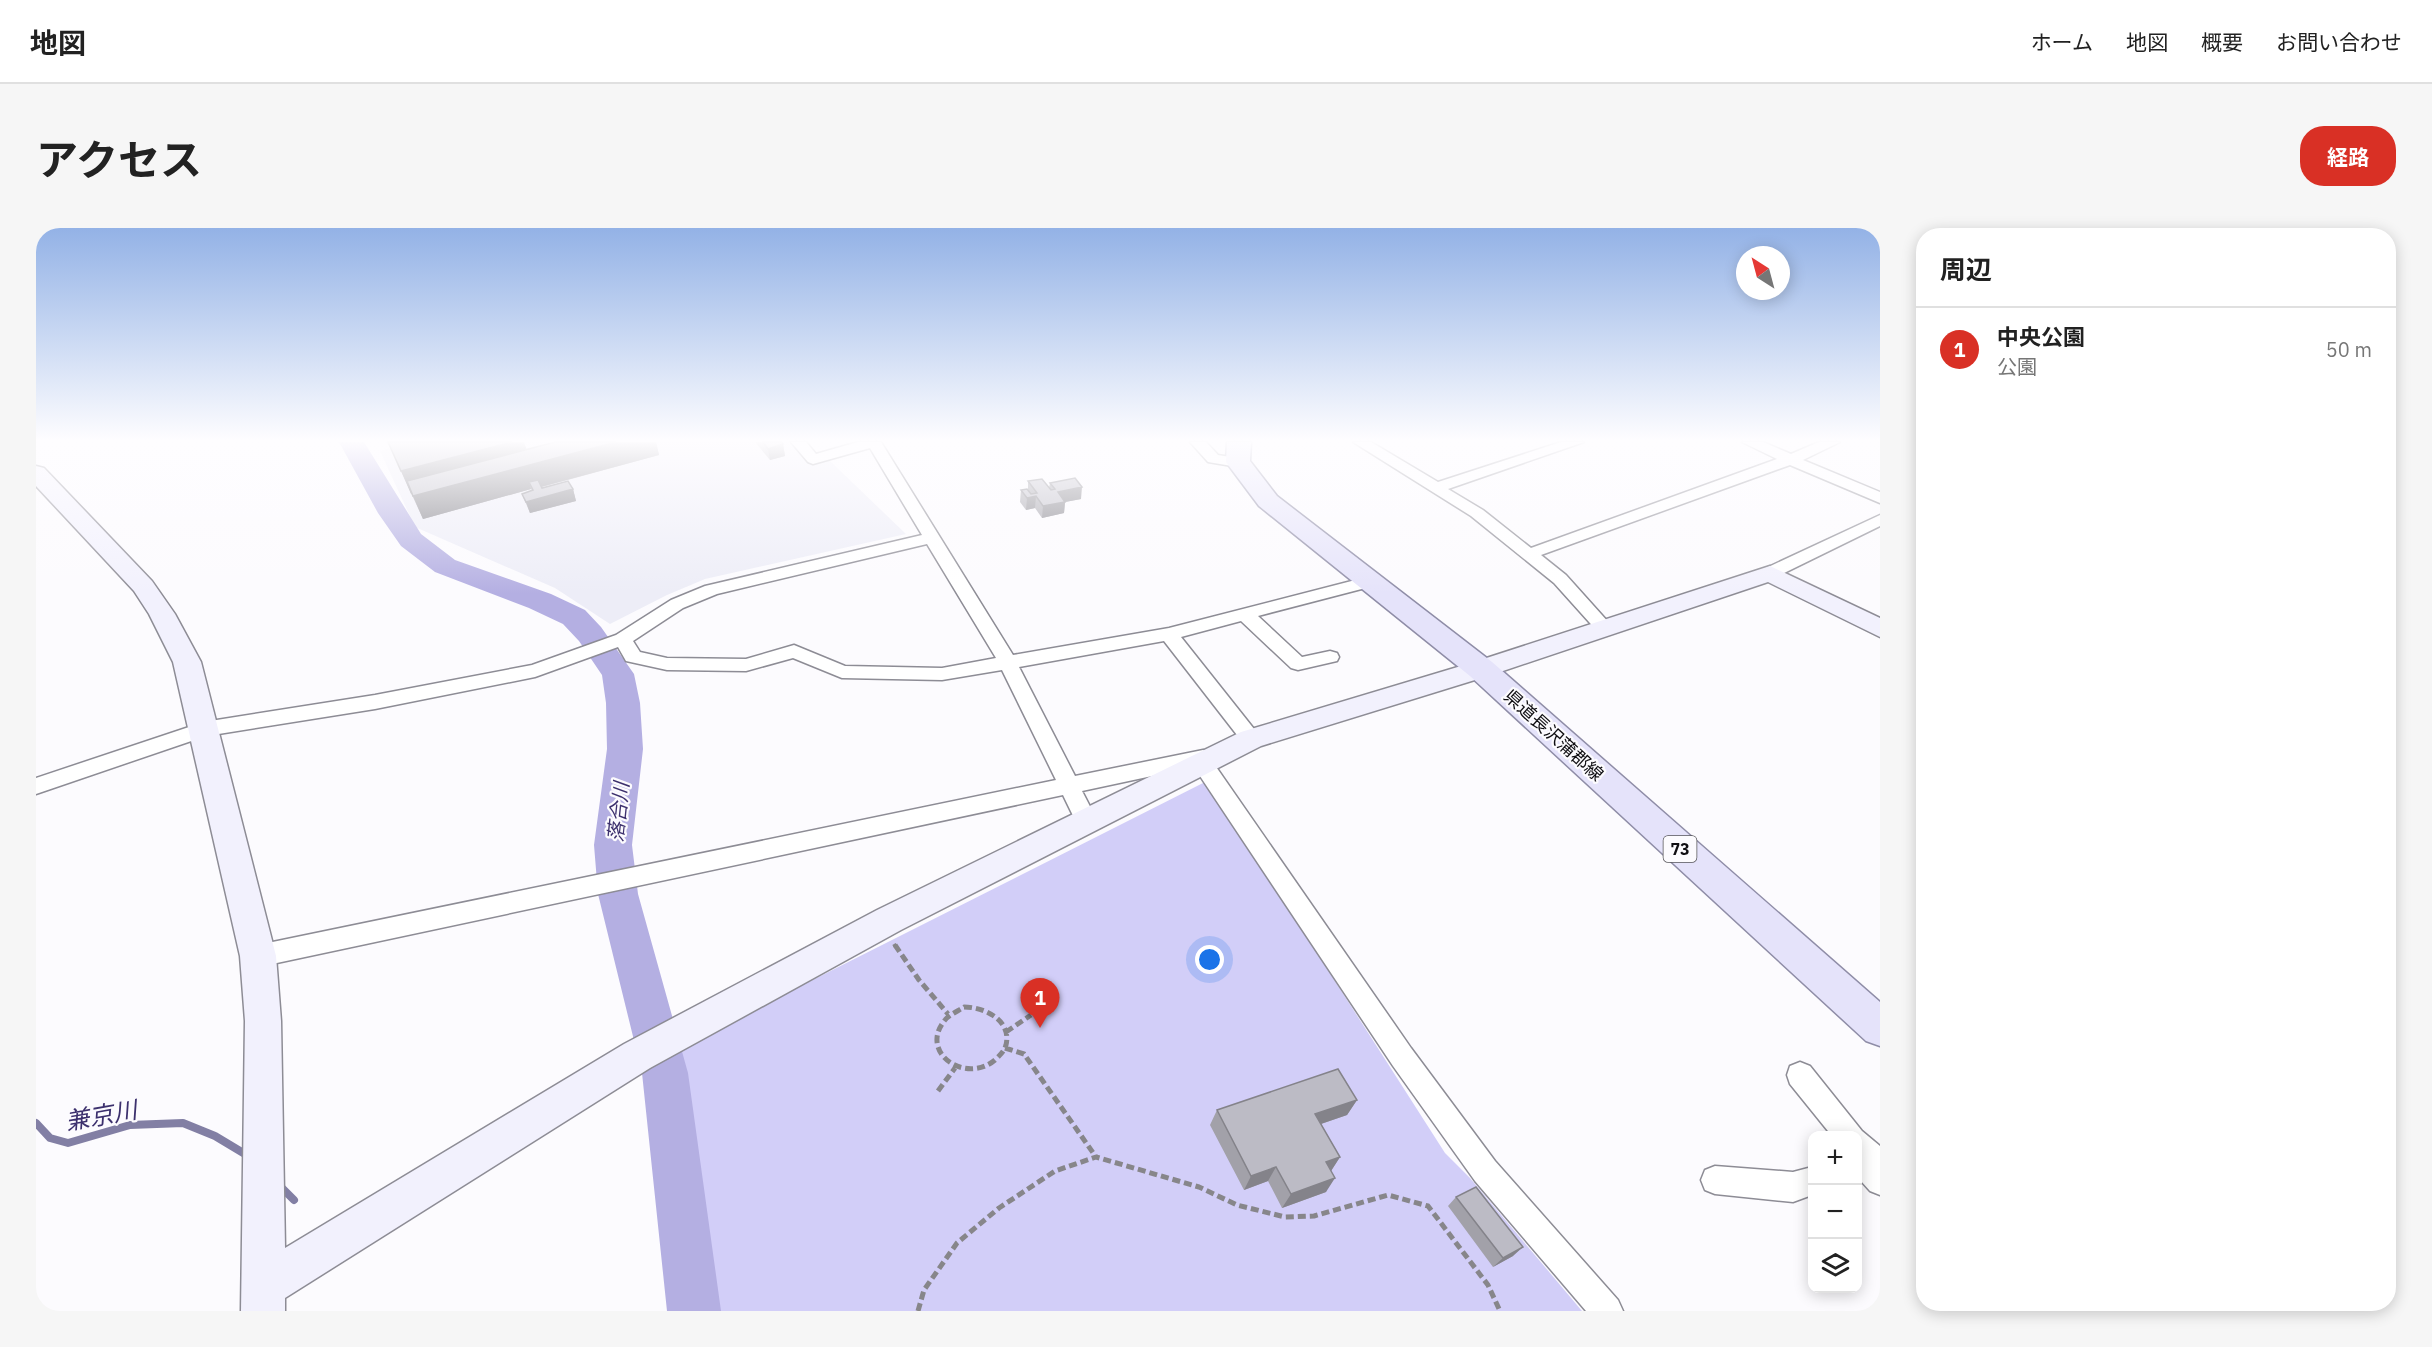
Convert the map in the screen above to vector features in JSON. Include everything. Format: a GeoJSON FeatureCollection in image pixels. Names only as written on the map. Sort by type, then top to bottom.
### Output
{"type":"FeatureCollection","features":[{"type":"Feature","properties":{"kind":"main road","name":"県道長沢蒲郡線"},"geometry":{"type":"LineString","coordinates":[[1263,493],[1268,501],[1481,669],[1880,1028]]}},
{"type":"Feature","properties":{"kind":"street"},"geometry":{"type":"LineString","coordinates":[[55,493],[143,586],[162,614],[187,662],[258,956],[263,1021],[263,1299]]}},
{"type":"Feature","properties":{"kind":"street"},"geometry":{"type":"LineString","coordinates":[[904,493],[1008,663],[1068,788],[1087,822]]}},
{"type":"Feature","properties":{"kind":"street"},"geometry":{"type":"LineString","coordinates":[[1444,493],[1478,513],[1560,579],[1604,627]]}},
{"type":"Feature","properties":{"kind":"street"},"geometry":{"type":"LineString","coordinates":[[1529,554],[1700,493]]}},
{"type":"Feature","properties":{"kind":"street"},"geometry":{"type":"LineString","coordinates":[[263,1299],[637,1056],[889,920],[1251,739],[1481,669],[1770,573],[1880,520]]}},
{"type":"Feature","properties":{"kind":"street"},"geometry":{"type":"LineString","coordinates":[[36,786],[204,729],[375,702],[534,671],[620,640],[677,604],[711,590],[931,538]]}},
{"type":"Feature","properties":{"kind":"street"},"geometry":{"type":"LineString","coordinates":[[1770,573],[1880,629]]}},
{"type":"Feature","properties":{"kind":"street"},"geometry":{"type":"LineString","coordinates":[[620,640],[633,657],[668,664],[746,665],[794,651],[842,672],[942,675],[1169,634],[1371,581]]}},
{"type":"Feature","properties":{"kind":"street"},"geometry":{"type":"LineString","coordinates":[[1245,614],[1298,664],[1330,657]]}},
{"type":"Feature","properties":{"kind":"street"},"geometry":{"type":"LineString","coordinates":[[1169,634],[1251,739]]}},
{"type":"Feature","properties":{"kind":"street"},"geometry":{"type":"LineString","coordinates":[[258,956],[589,884],[1212,759]]}},
{"type":"Feature","properties":{"kind":"street"},"geometry":{"type":"LineString","coordinates":[[1212,759],[1402,1057],[1485,1171],[1607,1311]]}},
{"type":"Feature","properties":{"kind":"street"},"geometry":{"type":"LineString","coordinates":[[1800,1075],[1846,1131]]}},
{"type":"Feature","properties":{"kind":"street"},"geometry":{"type":"LineString","coordinates":[[1715,1180],[1793,1187],[1808,1182]]}},
{"type":"Feature","properties":{"kind":"path"},"geometry":{"type":"LineString","coordinates":[[889,920],[891,939],[919,980],[948,1014]]}},
{"type":"Feature","properties":{"kind":"path"},"geometry":{"type":"LineString","coordinates":[[964,1007],[982,1008],[997,1017],[1006,1032],[1005,1048],[994,1063],[975,1071],[956,1068],[942,1057],[936,1042],[938,1027],[948,1014],[964,1007]]}},
{"type":"Feature","properties":{"kind":"path"},"geometry":{"type":"LineString","coordinates":[[1006,1032],[1031,1015]]}},
{"type":"Feature","properties":{"kind":"path"},"geometry":{"type":"LineString","coordinates":[[1005,1048],[1024,1054],[1096,1157]]}},
{"type":"Feature","properties":{"kind":"path"},"geometry":{"type":"LineString","coordinates":[[938,1091],[956,1068]]}},
{"type":"Feature","properties":{"kind":"path"},"geometry":{"type":"LineString","coordinates":[[918,1311],[924,1290],[957,1243],[999,1208],[1055,1171],[1096,1157],[1198,1187],[1237,1205],[1285,1217],[1314,1216],[1388,1195],[1428,1206],[1488,1285],[1500,1311]]}},
{"type":"Feature","properties":{"kind":"shaded area"},"geometry":{"type":"Polygon","coordinates":[[[399,493],[863,493],[906,534],[705,579],[667,595],[610,624],[555,588],[415,527],[399,493]]]}},
{"type":"Feature","properties":{"kind":"shaded area"},"geometry":{"type":"Polygon","coordinates":[[[1207,781],[1445,1153],[1470,1178],[1582,1311],[693,1311],[672,1131],[672,1051],[1207,781]]]}},
{"type":"Feature","properties":{"kind":"building"},"geometry":{"type":"Polygon","coordinates":[[[412,493],[426,493],[413,496],[412,493]]]}},
{"type":"Feature","properties":{"kind":"building"},"geometry":{"type":"Polygon","coordinates":[[[526,493],[560,493],[526,502],[522,494],[526,493]]]}},
{"type":"Feature","properties":{"kind":"building"},"geometry":{"type":"Polygon","coordinates":[[[1023,493],[1058,493],[1065,502],[1043,506],[1036,496],[1027,498],[1023,493]]]}},
{"type":"Feature","properties":{"kind":"building"},"geometry":{"type":"Polygon","coordinates":[[[1338,1069],[1357,1100],[1315,1114],[1340,1157],[1326,1162],[1335,1178],[1291,1194],[1276,1167],[1251,1176],[1217,1110],[1338,1069]]]}},
{"type":"Feature","properties":{"kind":"building"},"geometry":{"type":"Polygon","coordinates":[[[1476,1187],[1523,1247],[1503,1258],[1456,1197],[1476,1187]]]}},
{"type":"Feature","properties":{"kind":"waterway","name":"落合川"},"geometry":{"type":"LineString","coordinates":[[380,493],[411,540],[445,566],[540,601],[574,617],[590,634],[618,674],[623,703],[625,749],[613,845],[618,894],[665,1073],[694,1311]]}},
{"type":"Feature","properties":{"kind":"waterway","name":"兼京川"},"geometry":{"type":"LineString","coordinates":[[36,1123],[50,1138],[68,1143],[130,1125],[183,1123],[215,1136],[245,1154]]}},
{"type":"Feature","properties":{"kind":"waterway","name":"兼京川"},"geometry":{"type":"LineString","coordinates":[[278,1184],[294,1200]]}},
{"type":"Feature","properties":{"kind":"place","name":"中央公園"},"geometry":{"type":"Point","coordinates":[1040,1028]}}]}
